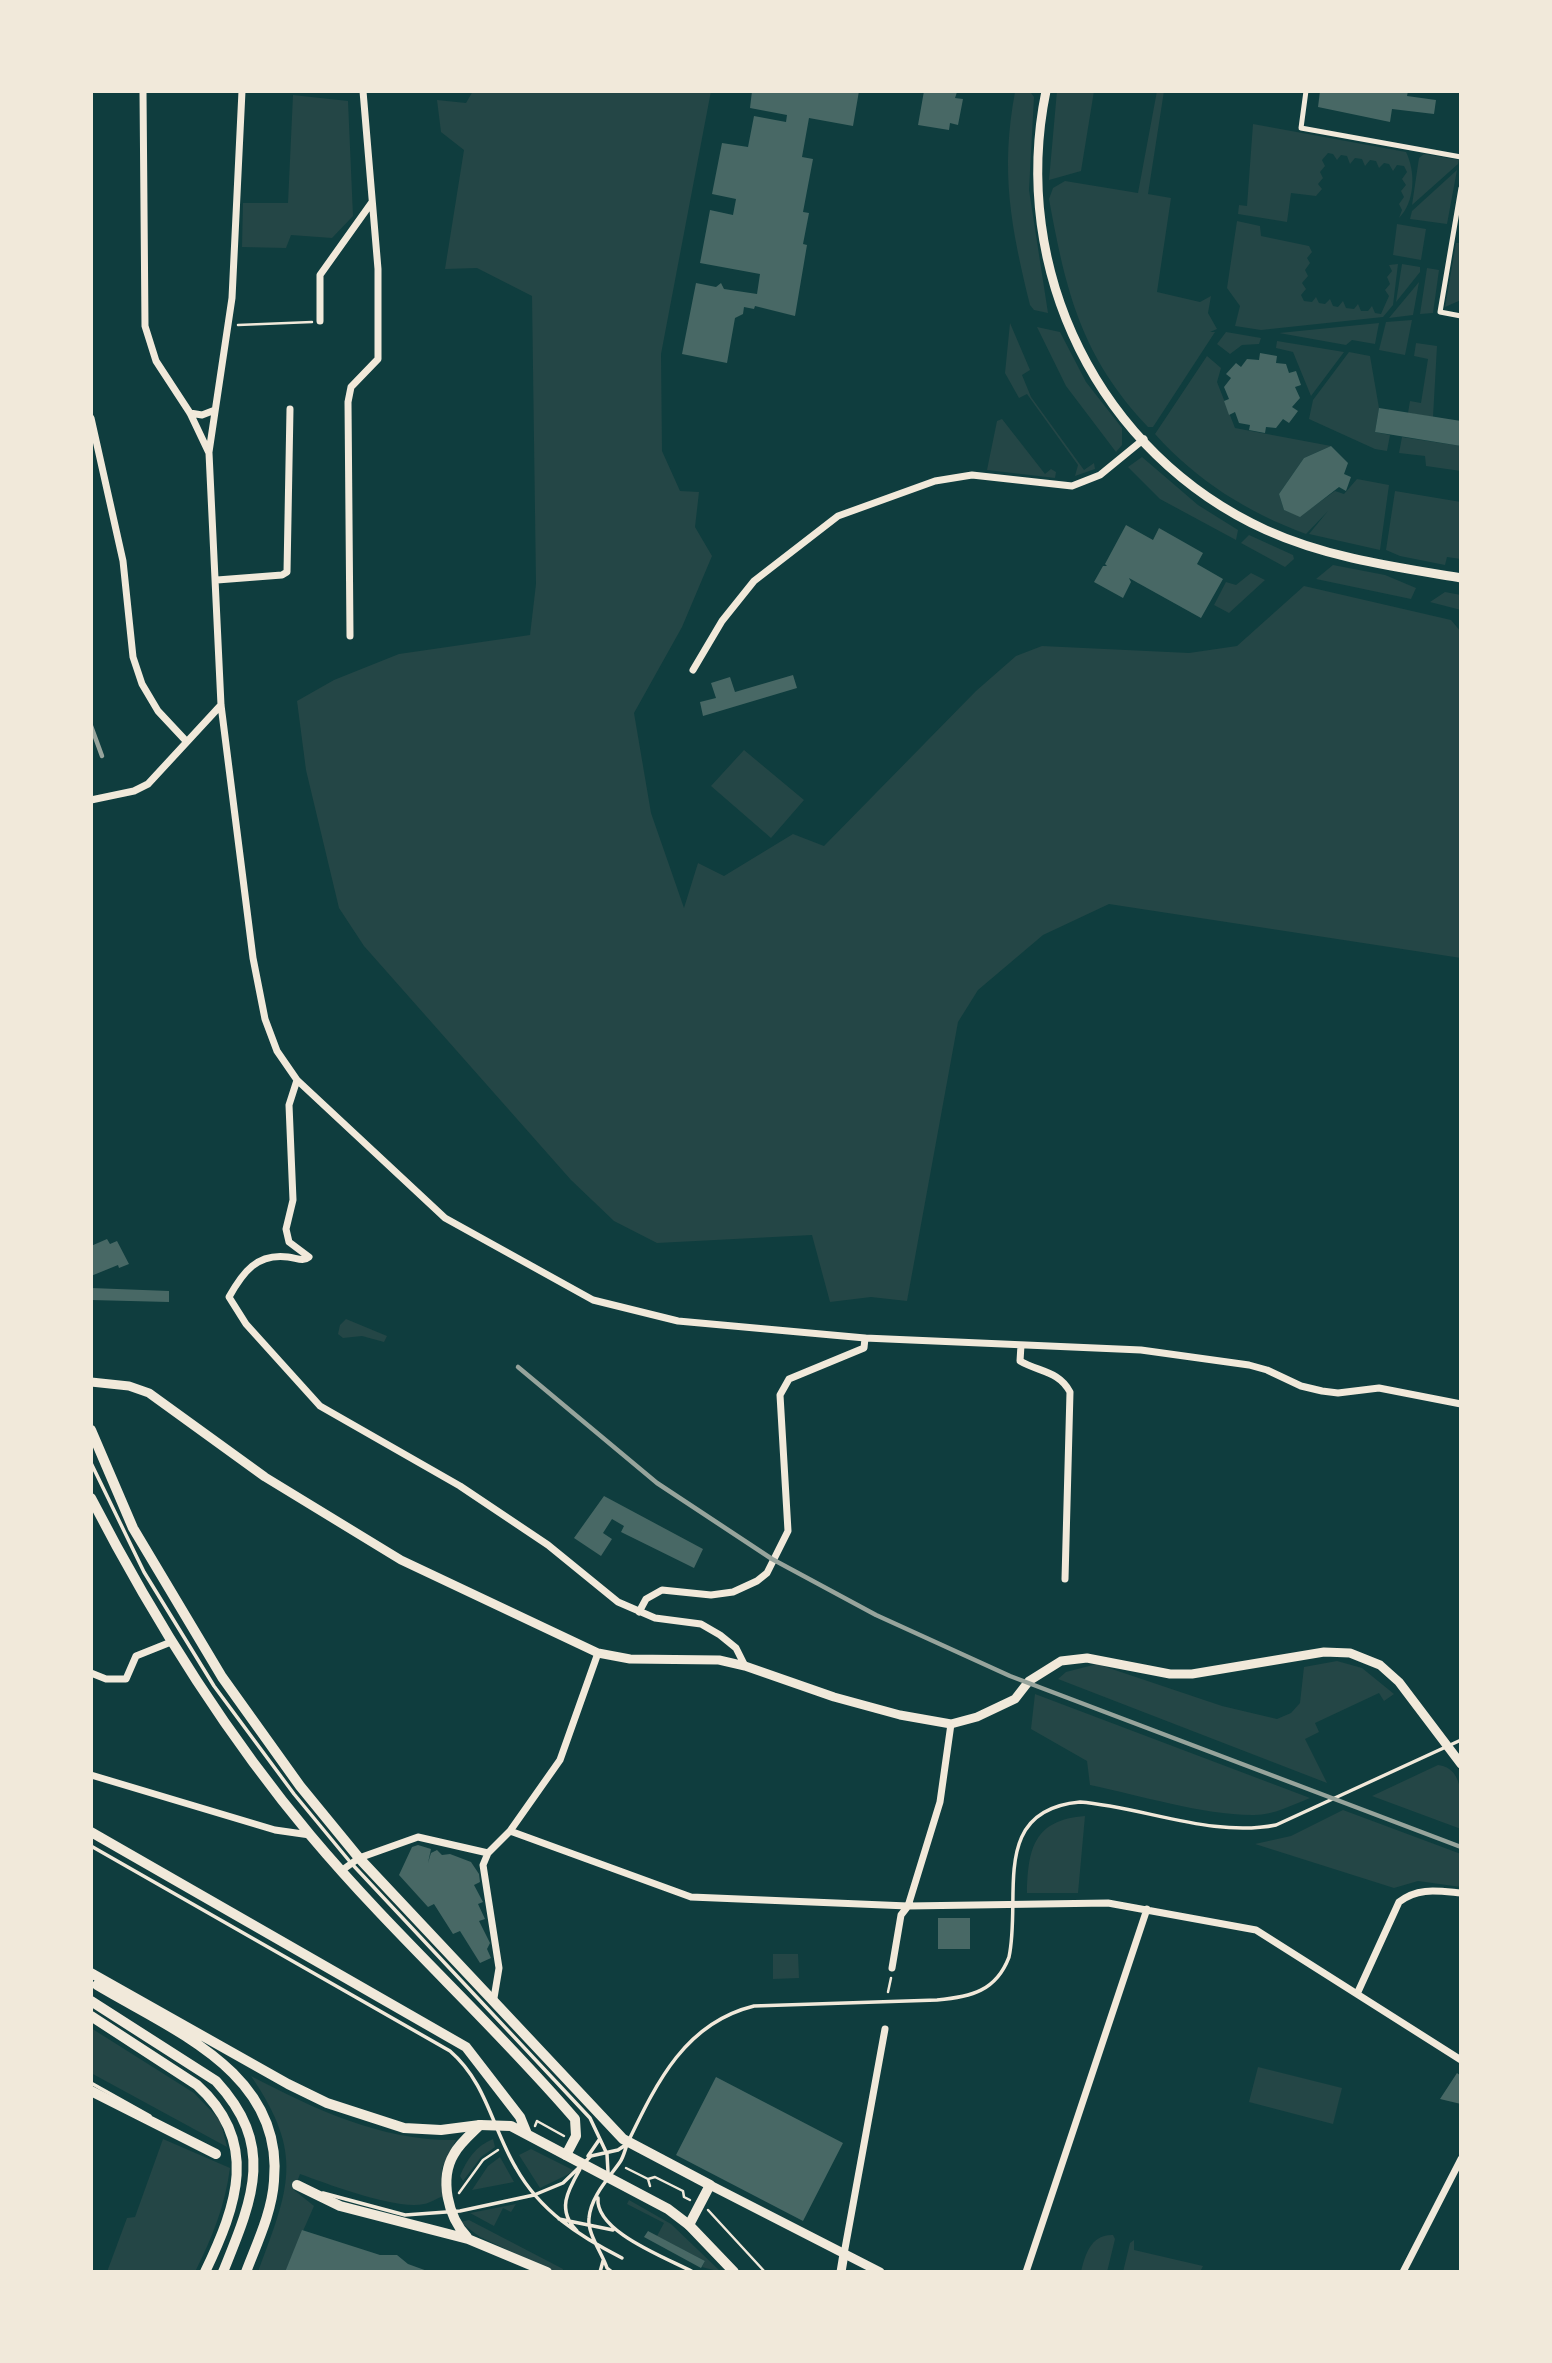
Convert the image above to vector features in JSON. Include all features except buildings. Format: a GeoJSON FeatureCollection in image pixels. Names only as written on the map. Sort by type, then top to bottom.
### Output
{"type":"FeatureCollection","features":[{"type":"Feature","properties":{"kind":"main road"},"geometry":{"type":"LineString","coordinates":[[91,1430],[133,1528],[222,1677],[355,1861],[494,1998],[628,2143],[710,2185],[705,2200],[690,2225]]}},
{"type":"Feature","properties":{"kind":"main road"},"geometry":{"type":"LineString","coordinates":[[91,1498],[130,1574],[206,1699],[310,1835],[575,2119],[576,2136],[566,2155]]}},
{"type":"Feature","properties":{"kind":"main road"},"geometry":{"type":"LineString","coordinates":[[91,1832],[466,2047],[520,2116],[527,2134]]}},
{"type":"Feature","properties":{"kind":"main road"},"geometry":{"type":"LineString","coordinates":[[91,1973],[288,2084],[327,2103],[404,2128],[441,2130],[496,2123],[527,2134],[668,2209],[690,2225],[734,2272]]}},
{"type":"Feature","properties":{"kind":"main road"},"geometry":{"type":"LineString","coordinates":[[91,1981],[220,2060],[239,2076],[265,2116],[274,2153],[274,2183],[263,2228],[246,2272]]}},
{"type":"Feature","properties":{"kind":"main road"},"geometry":{"type":"LineString","coordinates":[[91,2001],[216,2081],[232,2099],[247,2123],[254,2146],[254,2172],[241,2223],[223,2272]]}},
{"type":"Feature","properties":{"kind":"main road"},"geometry":{"type":"LineString","coordinates":[[91,2017],[197,2085],[227,2120],[239,2166],[225,2225],[205,2272]]}},
{"type":"Feature","properties":{"kind":"main road"},"geometry":{"type":"LineString","coordinates":[[91,2091],[216,2154]]}},
{"type":"Feature","properties":{"kind":"main road"},"geometry":{"type":"LineString","coordinates":[[468,2239],[457,2226],[451,2212],[447,2178],[450,2163],[459,2147],[480,2125]]}},
{"type":"Feature","properties":{"kind":"main road"},"geometry":{"type":"LineString","coordinates":[[297,2185],[311,2189],[340,2206],[491,2246],[547,2272]]}},
{"type":"Feature","properties":{"kind":"street"},"geometry":{"type":"LineString","coordinates":[[143,91],[145,326],[156,361],[190,413],[209,453]]}},
{"type":"Feature","properties":{"kind":"street"},"geometry":{"type":"LineString","coordinates":[[242,91],[232,298],[209,453],[221,705],[253,958],[265,1019],[277,1051],[297,1080],[445,1218],[593,1300],[678,1321],[865,1338],[1141,1350],[1249,1365],[1267,1370],[1301,1387],[1322,1391],[1338,1393],[1379,1388],[1461,1404]]}},
{"type":"Feature","properties":{"kind":"street"},"geometry":{"type":"LineString","coordinates":[[350,636],[348,402],[351,387],[378,359],[378,269],[363,91]]}},
{"type":"Feature","properties":{"kind":"street"},"geometry":{"type":"LineString","coordinates":[[1046,91],[1039,140],[1039,194],[1058,303],[1077,350],[1092,374],[1144,439],[1204,493],[1265,530],[1339,556],[1461,578]]}},
{"type":"Feature","properties":{"kind":"street"},"geometry":{"type":"LineString","coordinates":[[1306,91],[1301,128],[1461,157]]}},
{"type":"Feature","properties":{"kind":"street"},"geometry":{"type":"LineString","coordinates":[[1461,188],[1440,312],[1461,316]]}},
{"type":"Feature","properties":{"kind":"street"},"geometry":{"type":"LineString","coordinates":[[320,321],[320,275],[372,202]]}},
{"type":"Feature","properties":{"kind":"street"},"geometry":{"type":"LineString","coordinates":[[216,580],[282,575],[287,572],[290,409]]}},
{"type":"Feature","properties":{"kind":"street"},"geometry":{"type":"LineString","coordinates":[[190,413],[202,415],[215,411]]}},
{"type":"Feature","properties":{"kind":"street"},"geometry":{"type":"LineString","coordinates":[[91,418],[123,561],[133,657],[142,684],[158,711],[187,742]]}},
{"type":"Feature","properties":{"kind":"street"},"geometry":{"type":"LineString","coordinates":[[693,670],[722,621],[754,581],[838,516],[935,481],[972,475],[1072,486],[1100,475],[1144,439]]}},
{"type":"Feature","properties":{"kind":"street"},"geometry":{"type":"LineString","coordinates":[[91,800],[134,791],[148,784],[221,705]]}},
{"type":"Feature","properties":{"kind":"street"},"geometry":{"type":"LineString","coordinates":[[297,1080],[289,1105],[293,1200],[286,1229],[289,1242],[309,1257],[304,1260],[273,1256],[249,1267],[229,1297],[246,1324],[320,1406],[460,1486],[548,1545],[618,1602],[656,1618],[701,1624],[736,1648],[745,1666]]}},
{"type":"Feature","properties":{"kind":"street"},"geometry":{"type":"LineString","coordinates":[[639,1612],[646,1599],[662,1590],[711,1595],[733,1592],[757,1581],[767,1573],[784,1544],[788,1531],[780,1395],[783,1385],[789,1379],[864,1348],[865,1338]]}},
{"type":"Feature","properties":{"kind":"street"},"geometry":{"type":"LineString","coordinates":[[1021,1345],[1020,1361],[1053,1373],[1064,1381],[1070,1392],[1065,1579]]}},
{"type":"Feature","properties":{"kind":"street"},"geometry":{"type":"LineString","coordinates":[[91,1382],[129,1386],[149,1393],[265,1477],[401,1560],[597,1653],[630,1659],[719,1660],[745,1666],[834,1697],[900,1715],[951,1724],[977,1717],[1015,1699],[1029,1681],[1061,1661],[1097,1658],[1170,1674],[1192,1674],[1340,1651],[1362,1656],[1387,1670],[1423,1709],[1461,1764]]}},
{"type":"Feature","properties":{"kind":"street"},"geometry":{"type":"LineString","coordinates":[[91,1673],[106,1679],[126,1679],[136,1656],[171,1642]]}},
{"type":"Feature","properties":{"kind":"street"},"geometry":{"type":"LineString","coordinates":[[494,1998],[499,1968],[483,1865],[488,1853],[510,1831],[560,1760],[597,1653]]}},
{"type":"Feature","properties":{"kind":"street"},"geometry":{"type":"LineString","coordinates":[[892,1972],[901,1915],[908,1906],[940,1802],[951,1724]]}},
{"type":"Feature","properties":{"kind":"street"},"geometry":{"type":"LineString","coordinates":[[91,1775],[275,1830],[310,1835]]}},
{"type":"Feature","properties":{"kind":"street"},"geometry":{"type":"LineString","coordinates":[[510,1831],[691,1897],[908,1906],[1108,1903],[1256,1930],[1461,2060]]}},
{"type":"Feature","properties":{"kind":"street"},"geometry":{"type":"LineString","coordinates":[[341,1871],[355,1861],[418,1837],[488,1853]]}},
{"type":"Feature","properties":{"kind":"street"},"geometry":{"type":"LineString","coordinates":[[1357,1994],[1399,1902],[1415,1892],[1461,1893]]}},
{"type":"Feature","properties":{"kind":"street"},"geometry":{"type":"LineString","coordinates":[[1026,2272],[1147,1909]]}},
{"type":"Feature","properties":{"kind":"street"},"geometry":{"type":"LineString","coordinates":[[841,2272],[886,2029]]}},
{"type":"Feature","properties":{"kind":"street"},"geometry":{"type":"LineString","coordinates":[[1403,2272],[1460,2162]]}},
{"type":"Feature","properties":{"kind":"street"},"geometry":{"type":"LineString","coordinates":[[710,2185],[880,2272]]}},
{"type":"Feature","properties":{"kind":"lane"},"geometry":{"type":"LineString","coordinates":[[91,1463],[144,1572],[214,1686],[294,1794],[584,2111],[606,2151],[609,2164],[607,2177]]}},
{"type":"Feature","properties":{"kind":"lane"},"geometry":{"type":"LineString","coordinates":[[612,2272],[597,2245],[589,2215],[607,2177],[622,2160],[628,2143],[684,2046],[709,2024],[728,2014],[777,2004],[960,1998],[984,1991],[1001,1974],[1009,1957],[1018,1844],[1035,1818],[1056,1806],[1080,1802],[1233,1828],[1262,1828],[1276,1825],[1461,1740]]}},
{"type":"Feature","properties":{"kind":"lane"},"geometry":{"type":"LineString","coordinates":[[91,1846],[440,2043],[460,2059],[476,2080],[515,2167],[534,2195],[557,2218],[585,2239],[622,2258]]}},
{"type":"Feature","properties":{"kind":"lane"},"geometry":{"type":"LineString","coordinates":[[91,2084],[128,2102],[165,2129]]}},
{"type":"Feature","properties":{"kind":"lane"},"geometry":{"type":"LineString","coordinates":[[585,2239],[569,2221],[564,2206],[566,2194],[599,2138]]}},
{"type":"Feature","properties":{"kind":"lane"},"geometry":{"type":"LineString","coordinates":[[311,2189],[405,2216],[451,2212],[534,2195],[563,2183],[591,2156],[618,2150],[628,2143]]}},
{"type":"Feature","properties":{"kind":"lane"},"geometry":{"type":"LineString","coordinates":[[598,2194],[599,2213],[615,2230]]}},
{"type":"Feature","properties":{"kind":"lane"},"geometry":{"type":"LineString","coordinates":[[557,2218],[615,2230],[693,2272]]}},
{"type":"Feature","properties":{"kind":"lane"},"geometry":{"type":"LineString","coordinates":[[600,2272],[604,2259]]}},
{"type":"Feature","properties":{"kind":"path"},"geometry":{"type":"LineString","coordinates":[[228,326],[320,321]]}},
{"type":"Feature","properties":{"kind":"path"},"geometry":{"type":"LineString","coordinates":[[888,1992],[892,1972]]}},
{"type":"Feature","properties":{"kind":"path"},"geometry":{"type":"LineString","coordinates":[[537,2122],[565,2136]]}},
{"type":"Feature","properties":{"kind":"path"},"geometry":{"type":"LineString","coordinates":[[455,2198],[484,2160],[496,2150]]}},
{"type":"Feature","properties":{"kind":"path"},"geometry":{"type":"LineString","coordinates":[[624,2167],[648,2179],[655,2176],[683,2191],[684,2197],[691,2201]]}},
{"type":"Feature","properties":{"kind":"path"},"geometry":{"type":"LineString","coordinates":[[708,2210],[765,2272]]}},
{"type":"Feature","properties":{"kind":"shaded area"},"geometry":{"type":"Polygon","coordinates":[[[473,91],[711,91],[661,354],[662,451],[680,491],[699,492],[695,527],[712,556],[682,627],[634,713],[651,813],[684,908],[698,863],[724,876],[793,834],[824,846],[976,691],[1016,656],[1042,646],[1189,653],[1237,646],[1304,586],[1451,620],[1461,632],[1461,958],[1109,904],[1043,935],[978,990],[958,1022],[907,1301],[871,1297],[830,1302],[812,1235],[657,1243],[614,1221],[571,1180],[364,946],[339,908],[306,770],[297,701],[334,680],[399,654],[530,635],[536,584],[532,296],[477,268],[445,269],[464,150],[441,132],[437,100],[466,103],[473,91]]]}},
{"type":"Feature","properties":{"kind":"shaded area"},"geometry":{"type":"Polygon","coordinates":[[[1057,91],[1094,91],[1081,171],[1049,180],[1057,91]]]}},
{"type":"Feature","properties":{"kind":"shaded area"},"geometry":{"type":"Polygon","coordinates":[[[1157,91],[1164,91],[1148,194],[1171,198],[1157,292],[1200,302],[1211,296],[1208,313],[1217,329],[1210,332],[1215,332],[1153,427],[1148,427],[1125,401],[1107,374],[1080,321],[1062,264],[1049,199],[1053,188],[1065,181],[1138,193],[1157,91]]]}},
{"type":"Feature","properties":{"kind":"shaded area"},"geometry":{"type":"Polygon","coordinates":[[[1015,92],[1031,93],[1034,97],[1029,190],[1048,313],[1034,310],[1030,305],[1013,224],[1008,148],[1015,92]]]}},
{"type":"Feature","properties":{"kind":"shaded area"},"geometry":{"type":"Polygon","coordinates":[[[293,95],[348,101],[353,216],[332,238],[291,235],[286,248],[242,247],[243,203],[288,203],[293,95]]]}},
{"type":"Feature","properties":{"kind":"shaded area"},"geometry":{"type":"Polygon","coordinates":[[[1253,124],[1406,152],[1412,177],[1408,204],[1399,218],[1402,210],[1399,204],[1404,197],[1401,191],[1406,185],[1402,179],[1407,172],[1404,166],[1397,165],[1393,171],[1389,164],[1384,163],[1379,168],[1376,161],[1370,160],[1365,166],[1362,159],[1355,158],[1350,164],[1347,156],[1341,155],[1337,160],[1333,154],[1328,153],[1322,160],[1325,166],[1320,172],[1323,178],[1318,184],[1322,189],[1316,196],[1291,193],[1287,222],[1238,214],[1239,205],[1247,206],[1253,124]]]}},
{"type":"Feature","properties":{"kind":"shaded area"},"geometry":{"type":"Polygon","coordinates":[[[1424,154],[1459,160],[1458,164],[1412,205],[1419,158],[1424,154]]]}},
{"type":"Feature","properties":{"kind":"shaded area"},"geometry":{"type":"Polygon","coordinates":[[[1457,170],[1447,224],[1410,219],[1412,211],[1457,170]]]}},
{"type":"Feature","properties":{"kind":"shaded area"},"geometry":{"type":"Polygon","coordinates":[[[1237,221],[1260,226],[1261,236],[1309,246],[1312,252],[1307,258],[1310,263],[1305,270],[1308,276],[1302,283],[1306,289],[1301,295],[1304,301],[1312,302],[1316,297],[1319,303],[1325,304],[1330,299],[1333,306],[1338,307],[1343,301],[1346,308],[1354,309],[1358,304],[1361,311],[1368,311],[1372,306],[1375,313],[1381,314],[1389,296],[1385,290],[1390,284],[1387,277],[1392,271],[1389,265],[1398,264],[1393,305],[1383,317],[1261,330],[1235,326],[1240,306],[1227,288],[1237,221]]]}},
{"type":"Feature","properties":{"kind":"shaded area"},"geometry":{"type":"Polygon","coordinates":[[[1397,224],[1426,229],[1421,260],[1393,255],[1397,224]]]}},
{"type":"Feature","properties":{"kind":"shaded area"},"geometry":{"type":"Polygon","coordinates":[[[1456,243],[1461,243],[1461,300],[1445,307],[1456,243]]]}},
{"type":"Feature","properties":{"kind":"shaded area"},"geometry":{"type":"Polygon","coordinates":[[[1402,264],[1420,267],[1420,272],[1396,302],[1402,264]]]}},
{"type":"Feature","properties":{"kind":"shaded area"},"geometry":{"type":"Polygon","coordinates":[[[1427,268],[1439,270],[1433,313],[1420,314],[1427,268]]]}},
{"type":"Feature","properties":{"kind":"shaded area"},"geometry":{"type":"Polygon","coordinates":[[[1419,282],[1413,315],[1389,318],[1419,282]]]}},
{"type":"Feature","properties":{"kind":"shaded area"},"geometry":{"type":"Polygon","coordinates":[[[1412,320],[1405,355],[1379,350],[1386,322],[1412,320]]]}},
{"type":"Feature","properties":{"kind":"shaded area"},"geometry":{"type":"Polygon","coordinates":[[[1010,323],[1030,370],[1022,375],[1031,397],[1084,470],[1094,463],[1095,469],[1075,476],[1078,465],[1027,394],[1019,398],[1005,373],[1010,323]]]}},
{"type":"Feature","properties":{"kind":"shaded area"},"geometry":{"type":"Polygon","coordinates":[[[1379,323],[1375,344],[1352,340],[1346,345],[1279,333],[1379,323]]]}},
{"type":"Feature","properties":{"kind":"shaded area"},"geometry":{"type":"Polygon","coordinates":[[[1037,327],[1060,332],[1086,382],[1122,428],[1122,445],[1116,452],[1066,386],[1037,327]]]}},
{"type":"Feature","properties":{"kind":"shaded area"},"geometry":{"type":"Polygon","coordinates":[[[1226,332],[1261,338],[1259,344],[1242,345],[1230,354],[1217,344],[1226,332]]]}},
{"type":"Feature","properties":{"kind":"shaded area"},"geometry":{"type":"Polygon","coordinates":[[[1277,341],[1344,352],[1311,396],[1293,352],[1276,348],[1277,341]]]}},
{"type":"Feature","properties":{"kind":"shaded area"},"geometry":{"type":"Polygon","coordinates":[[[1416,343],[1437,346],[1433,417],[1408,413],[1410,401],[1421,403],[1428,359],[1414,356],[1416,343]]]}},
{"type":"Feature","properties":{"kind":"shaded area"},"geometry":{"type":"Polygon","coordinates":[[[1349,352],[1370,356],[1379,408],[1375,432],[1390,435],[1387,451],[1375,449],[1309,419],[1313,400],[1349,352]]]}},
{"type":"Feature","properties":{"kind":"shaded area"},"geometry":{"type":"Polygon","coordinates":[[[1207,356],[1221,368],[1217,382],[1235,428],[1331,446],[1304,458],[1279,494],[1284,510],[1300,516],[1335,491],[1344,494],[1357,479],[1389,485],[1380,550],[1309,534],[1328,511],[1306,534],[1263,516],[1206,480],[1155,434],[1207,356]]]}},
{"type":"Feature","properties":{"kind":"shaded area"},"geometry":{"type":"Polygon","coordinates":[[[1002,419],[1045,474],[1051,469],[1056,472],[1055,478],[987,470],[997,421],[1002,419]]]}},
{"type":"Feature","properties":{"kind":"shaded area"},"geometry":{"type":"Polygon","coordinates":[[[1402,437],[1461,446],[1461,471],[1426,466],[1425,456],[1399,453],[1402,437]]]}},
{"type":"Feature","properties":{"kind":"shaded area"},"geometry":{"type":"Polygon","coordinates":[[[1142,457],[1198,505],[1238,530],[1236,540],[1160,499],[1128,467],[1142,457]]]}},
{"type":"Feature","properties":{"kind":"shaded area"},"geometry":{"type":"Polygon","coordinates":[[[1395,491],[1461,502],[1461,559],[1447,557],[1445,565],[1400,556],[1386,550],[1395,491]]]}},
{"type":"Feature","properties":{"kind":"shaded area"},"geometry":{"type":"Polygon","coordinates":[[[1249,535],[1293,555],[1294,559],[1285,567],[1241,543],[1249,535]]]}},
{"type":"Feature","properties":{"kind":"shaded area"},"geometry":{"type":"Polygon","coordinates":[[[1333,565],[1385,575],[1416,588],[1411,599],[1316,579],[1333,565]]]}},
{"type":"Feature","properties":{"kind":"shaded area"},"geometry":{"type":"Polygon","coordinates":[[[1251,573],[1265,580],[1229,613],[1214,605],[1226,582],[1236,585],[1251,573]]]}},
{"type":"Feature","properties":{"kind":"shaded area"},"geometry":{"type":"Polygon","coordinates":[[[1445,592],[1461,595],[1461,610],[1430,602],[1445,592]]]}},
{"type":"Feature","properties":{"kind":"shaded area"},"geometry":{"type":"Polygon","coordinates":[[[744,750],[804,800],[771,838],[711,786],[744,750]]]}},
{"type":"Feature","properties":{"kind":"shaded area"},"geometry":{"type":"Polygon","coordinates":[[[346,1319],[387,1336],[384,1342],[362,1336],[343,1338],[338,1334],[340,1325],[346,1319]]]}},
{"type":"Feature","properties":{"kind":"shaded area"},"geometry":{"type":"Polygon","coordinates":[[[1337,1661],[1362,1668],[1394,1694],[1384,1701],[1379,1693],[1315,1723],[1319,1732],[1305,1739],[1327,1783],[1058,1679],[1066,1672],[1097,1664],[1222,1706],[1277,1719],[1291,1713],[1300,1703],[1304,1667],[1337,1661]]]}},
{"type":"Feature","properties":{"kind":"shaded area"},"geometry":{"type":"Polygon","coordinates":[[[1035,1694],[1310,1798],[1267,1814],[1233,1814],[1192,1808],[1090,1785],[1087,1761],[1031,1729],[1035,1694]]]}},
{"type":"Feature","properties":{"kind":"shaded area"},"geometry":{"type":"Polygon","coordinates":[[[1438,1765],[1454,1773],[1458,1781],[1461,1829],[1372,1796],[1438,1765]]]}},
{"type":"Feature","properties":{"kind":"shaded area"},"geometry":{"type":"Polygon","coordinates":[[[1343,1810],[1461,1854],[1461,1887],[1418,1881],[1394,1888],[1255,1844],[1291,1836],[1343,1810]]]}},
{"type":"Feature","properties":{"kind":"shaded area"},"geometry":{"type":"Polygon","coordinates":[[[1085,1816],[1078,1893],[1027,1893],[1029,1863],[1037,1839],[1055,1823],[1085,1816]]]}},
{"type":"Feature","properties":{"kind":"shaded area"},"geometry":{"type":"Polygon","coordinates":[[[773,1954],[798,1954],[799,1978],[773,1979],[773,1954]]]}},
{"type":"Feature","properties":{"kind":"shaded area"},"geometry":{"type":"Polygon","coordinates":[[[91,2028],[194,2093],[220,2120],[227,2147],[91,2073],[91,2028]]]}},
{"type":"Feature","properties":{"kind":"shaded area"},"geometry":{"type":"Polygon","coordinates":[[[1258,2067],[1342,2088],[1333,2124],[1249,2102],[1258,2067]]]}},
{"type":"Feature","properties":{"kind":"shaded area"},"geometry":{"type":"Polygon","coordinates":[[[251,2076],[350,2121],[402,2135],[456,2140],[442,2168],[444,2196],[424,2204],[396,2203],[362,2195],[300,2174],[294,2190],[314,2206],[285,2272],[258,2272],[278,2217],[286,2172],[285,2151],[279,2128],[251,2076]]]}},
{"type":"Feature","properties":{"kind":"shaded area"},"geometry":{"type":"Polygon","coordinates":[[[163,2139],[230,2168],[221,2209],[207,2247],[195,2272],[107,2272],[127,2218],[135,2217],[163,2139]]]}},
{"type":"Feature","properties":{"kind":"shaded area"},"geometry":{"type":"Polygon","coordinates":[[[493,2139],[495,2147],[481,2157],[463,2181],[460,2176],[469,2159],[477,2149],[493,2139]]]}},
{"type":"Feature","properties":{"kind":"shaded area"},"geometry":{"type":"Polygon","coordinates":[[[531,2149],[575,2171],[540,2188],[519,2155],[531,2149]]]}},
{"type":"Feature","properties":{"kind":"shaded area"},"geometry":{"type":"Polygon","coordinates":[[[500,2157],[514,2182],[472,2190],[488,2166],[500,2157]]]}},
{"type":"Feature","properties":{"kind":"shaded area"},"geometry":{"type":"Polygon","coordinates":[[[629,2200],[671,2224],[721,2272],[702,2267],[705,2261],[657,2236],[664,2223],[627,2204],[629,2200]]]}},
{"type":"Feature","properties":{"kind":"shaded area"},"geometry":{"type":"Polygon","coordinates":[[[516,2204],[511,2212],[503,2208],[494,2226],[470,2213],[516,2204]]]}},
{"type":"Feature","properties":{"kind":"shaded area"},"geometry":{"type":"Polygon","coordinates":[[[469,2220],[563,2269],[562,2272],[555,2272],[480,2237],[460,2222],[469,2220]]]}},
{"type":"Feature","properties":{"kind":"shaded area"},"geometry":{"type":"Polygon","coordinates":[[[1113,2235],[1115,2239],[1107,2272],[1081,2272],[1094,2242],[1113,2235]]]}},
{"type":"Feature","properties":{"kind":"shaded area"},"geometry":{"type":"Polygon","coordinates":[[[1134,2240],[1134,2250],[1203,2266],[1200,2272],[1123,2272],[1130,2243],[1134,2240]]]}},
{"type":"Feature","properties":{"kind":"railway"},"geometry":{"type":"LineString","coordinates":[[91,726],[102,756]]}},
{"type":"Feature","properties":{"kind":"railway"},"geometry":{"type":"LineString","coordinates":[[518,1367],[657,1483],[772,1559],[876,1615],[1010,1676],[1461,1847]]}}]}
